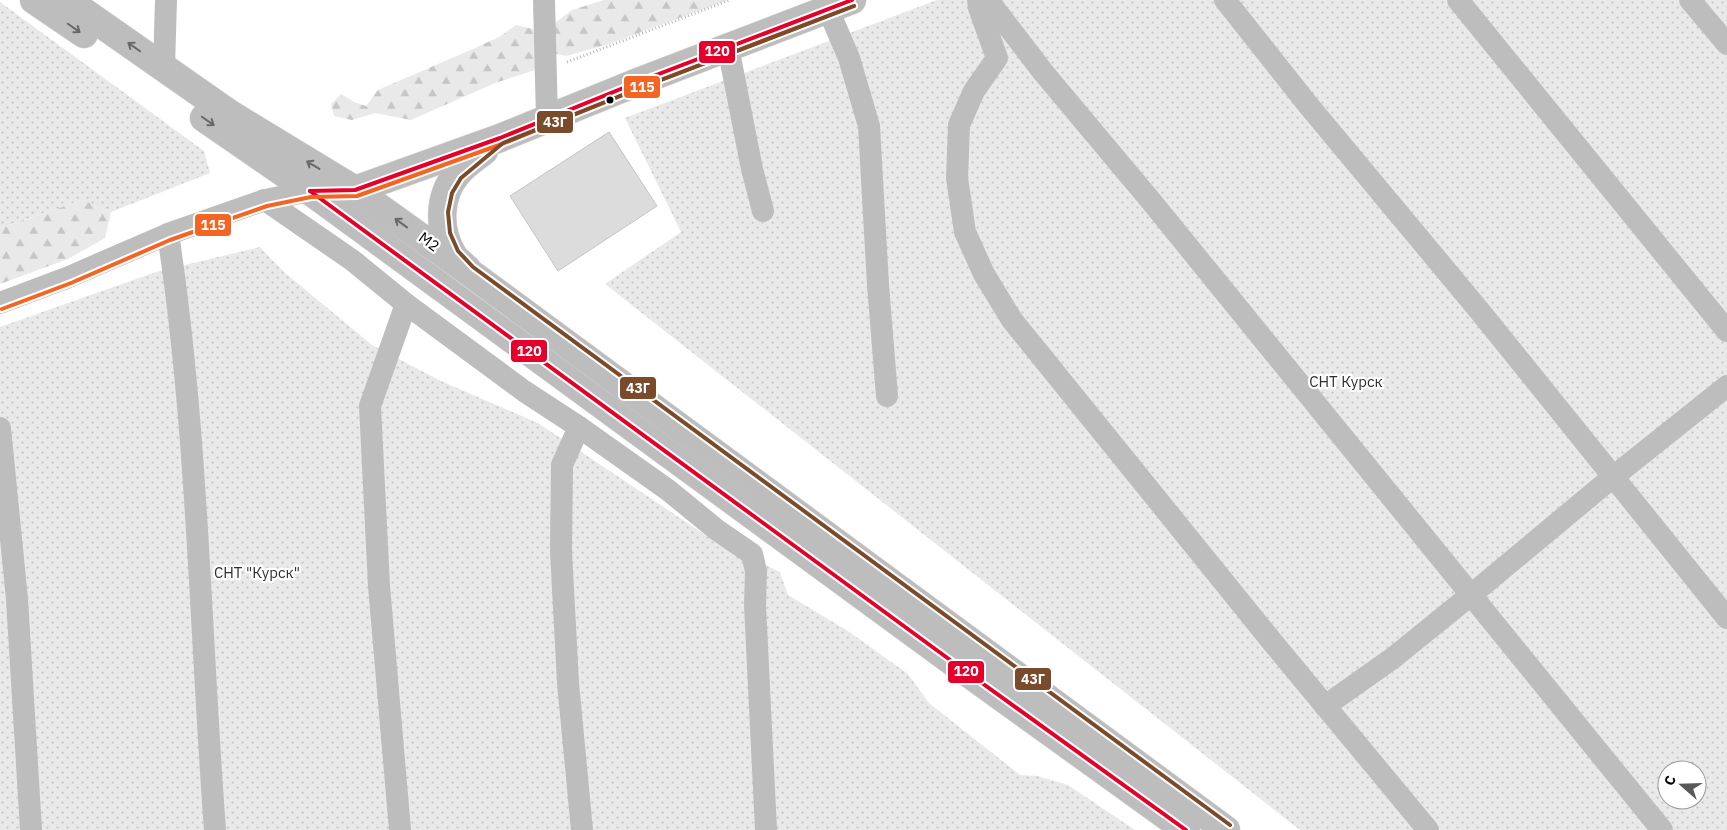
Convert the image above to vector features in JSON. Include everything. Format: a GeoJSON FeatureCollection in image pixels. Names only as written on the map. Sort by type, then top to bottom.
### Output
{"type":"FeatureCollection","features":[{"type":"Feature","properties":{"kind":"main road"},"geometry":{"type":"LineString","coordinates":[[34,0],[310,191],[957,665],[1186,830]]}},
{"type":"Feature","properties":{"kind":"main road","name":"М2"},"geometry":{"type":"LineString","coordinates":[[67,0],[230,114],[355,190],[470,272],[1226,830]]}},
{"type":"Feature","properties":{"kind":"main road"},"geometry":{"type":"LineString","coordinates":[[310,191],[355,190],[500,138],[728,47],[840,5]]}},
{"type":"Feature","properties":{"kind":"main road"},"geometry":{"type":"LineString","coordinates":[[470,272],[454,255],[444,235],[443,205],[446,192],[456,174],[500,138]]}},
{"type":"Feature","properties":{"kind":"street"},"geometry":{"type":"LineString","coordinates":[[164,68],[166,0]]}},
{"type":"Feature","properties":{"kind":"street"},"geometry":{"type":"LineString","coordinates":[[544,0],[547,119]]}},
{"type":"Feature","properties":{"kind":"street"},"geometry":{"type":"LineString","coordinates":[[978,0],[978,8],[997,58],[974,92],[959,125],[958,178],[964,232],[984,274],[1012,320],[1267,636],[1428,830]]}},
{"type":"Feature","properties":{"kind":"street"},"geometry":{"type":"LineString","coordinates":[[988,0],[1043,72],[1662,830]]}},
{"type":"Feature","properties":{"kind":"street"},"geometry":{"type":"LineString","coordinates":[[1225,0],[1309,106],[1484,317],[1727,618]]}},
{"type":"Feature","properties":{"kind":"street"},"geometry":{"type":"LineString","coordinates":[[1458,0],[1727,331]]}},
{"type":"Feature","properties":{"kind":"street"},"geometry":{"type":"LineString","coordinates":[[1690,0],[1727,44]]}},
{"type":"Feature","properties":{"kind":"street"},"geometry":{"type":"LineString","coordinates":[[840,5],[849,58],[869,126],[878,285],[887,396]]}},
{"type":"Feature","properties":{"kind":"street"},"geometry":{"type":"LineString","coordinates":[[728,47],[752,169],[763,210]]}},
{"type":"Feature","properties":{"kind":"street"},"geometry":{"type":"LineString","coordinates":[[0,303],[69,277],[168,234],[265,200],[310,191]]}},
{"type":"Feature","properties":{"kind":"street"},"geometry":{"type":"LineString","coordinates":[[265,200],[352,260],[406,304],[524,391],[668,490],[717,530],[752,554],[756,571],[755,605],[766,830]]}},
{"type":"Feature","properties":{"kind":"street"},"geometry":{"type":"LineString","coordinates":[[168,234],[179,305],[184,360],[200,571],[215,830]]}},
{"type":"Feature","properties":{"kind":"street"},"geometry":{"type":"LineString","coordinates":[[400,830],[380,586],[370,406],[406,304]]}},
{"type":"Feature","properties":{"kind":"street"},"geometry":{"type":"LineString","coordinates":[[1326,706],[1393,658],[1472,595],[1613,477],[1727,386]]}},
{"type":"Feature","properties":{"kind":"street"},"geometry":{"type":"LineString","coordinates":[[579,427],[562,465],[561,551],[568,683],[582,830]]}},
{"type":"Feature","properties":{"kind":"street"},"geometry":{"type":"LineString","coordinates":[[0,428],[16,599],[31,830]]}},
{"type":"Feature","properties":{"kind":"path"},"geometry":{"type":"LineString","coordinates":[[545,70],[730,0]]}},
{"type":"Feature","properties":{"kind":"green space"},"geometry":{"type":"Polygon","coordinates":[[[604,0],[728,0],[606,45],[566,56],[553,53],[552,25],[572,10],[604,0]]]}},
{"type":"Feature","properties":{"kind":"green space","name":"СНТ Курск"},"geometry":{"type":"Polygon","coordinates":[[[937,0],[1727,0],[1727,830],[1300,830],[605,284],[681,232],[625,118],[937,0]]]}},
{"type":"Feature","properties":{"kind":"green space"},"geometry":{"type":"Polygon","coordinates":[[[0,2],[204,151],[210,173],[111,212],[83,200],[0,228],[0,2]]]}},
{"type":"Feature","properties":{"kind":"green space"},"geometry":{"type":"Polygon","coordinates":[[[516,25],[533,29],[538,50],[535,70],[495,83],[411,120],[375,113],[352,120],[334,116],[331,104],[341,94],[354,102],[366,106],[378,90],[499,37],[516,25]]]}},
{"type":"Feature","properties":{"kind":"green space"},"geometry":{"type":"Polygon","coordinates":[[[83,200],[111,212],[105,238],[68,259],[0,284],[0,228],[83,200]]]}},
{"type":"Feature","properties":{"kind":"green space","name":"СНТ \"Курск\""},"geometry":{"type":"Polygon","coordinates":[[[260,247],[284,272],[372,345],[441,381],[538,423],[710,538],[780,572],[788,595],[848,631],[908,674],[929,703],[1020,775],[1038,776],[1068,785],[1135,830],[0,830],[0,327],[156,272],[260,247]]]}},
{"type":"Feature","properties":{"kind":"building"},"geometry":{"type":"Polygon","coordinates":[[[609,132],[657,206],[558,271],[510,196],[609,132]]]}},
{"type":"Feature","properties":{"kind":"transit line","name":"120"},"geometry":{"type":"LineString","coordinates":[[310,191],[355,190],[500,138],[638,82],[852,0]]}},
{"type":"Feature","properties":{"kind":"transit line","name":"115"},"geometry":{"type":"LineString","coordinates":[[2,309],[71,283],[170,240],[267,206],[311,197],[357,196],[502,144],[640,88],[854,6]]}},
{"type":"Feature","properties":{"kind":"transit line","name":"43Г"},"geometry":{"type":"LineString","coordinates":[[854,6],[503,143],[461,178],[452,193],[448,212],[450,233],[458,251],[473,267],[1230,825]]}},
{"type":"Feature","properties":{"kind":"transit line","name":"120"},"geometry":{"type":"LineString","coordinates":[[310,191],[957,665],[1186,830]]}}]}
